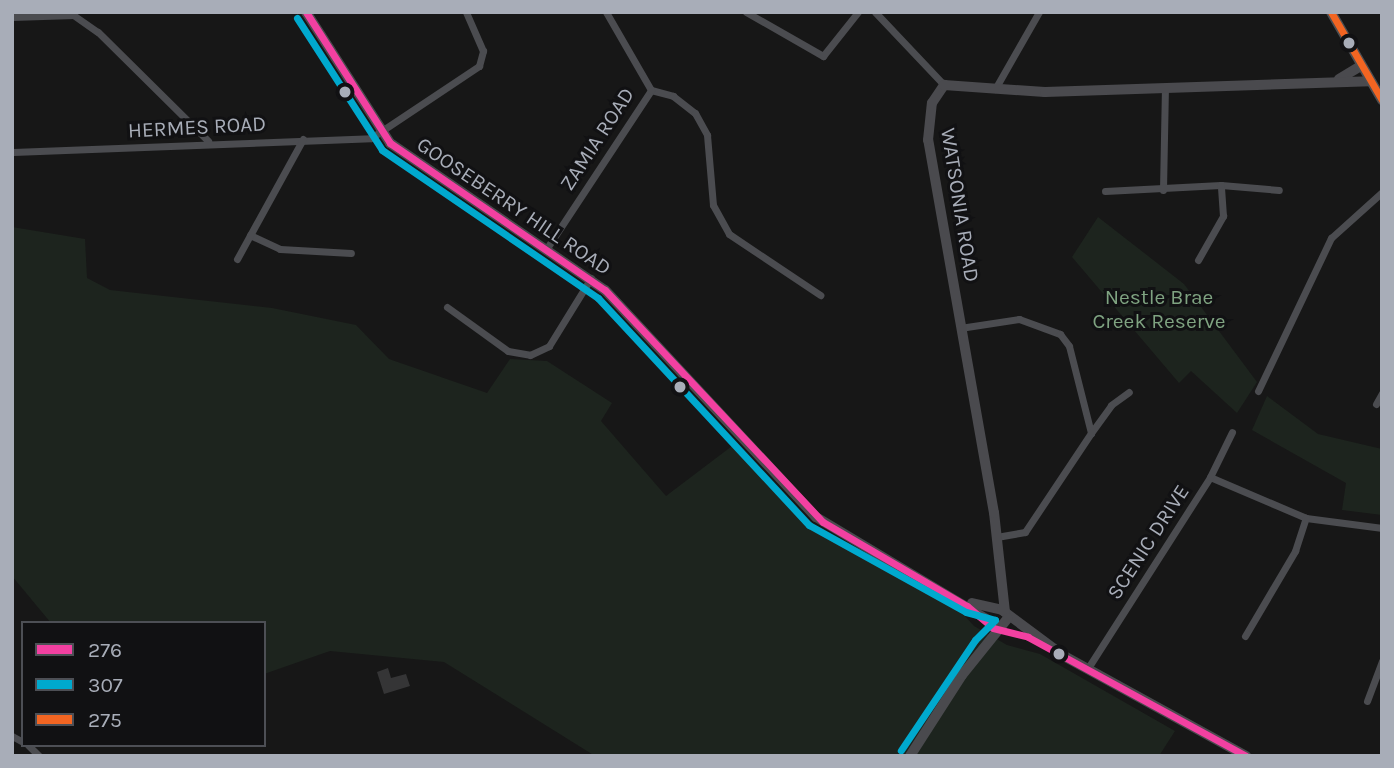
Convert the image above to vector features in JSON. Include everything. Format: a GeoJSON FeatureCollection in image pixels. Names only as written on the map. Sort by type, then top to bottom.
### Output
{"type":"FeatureCollection","features":[{"type":"Feature","properties":{"kind":"main road"},"geometry":{"type":"LineString","coordinates":[[1331,12],[1382,100]]}},
{"type":"Feature","properties":{"kind":"street","name":"GOOSEBERRY HILL ROAD"},"geometry":{"type":"LineString","coordinates":[[306,12],[381,132],[401,152],[591,278],[801,504],[838,532],[1246,756]]}},
{"type":"Feature","properties":{"kind":"street"},"geometry":{"type":"LineString","coordinates":[[381,132],[479,66],[483,51],[466,12]]}},
{"type":"Feature","properties":{"kind":"street","name":"ZAMIA ROAD"},"geometry":{"type":"LineString","coordinates":[[547,248],[650,90],[606,12]]}},
{"type":"Feature","properties":{"kind":"street"},"geometry":{"type":"LineString","coordinates":[[746,12],[823,55],[858,12]]}},
{"type":"Feature","properties":{"kind":"street"},"geometry":{"type":"LineString","coordinates":[[875,12],[944,85],[995,89],[1165,88],[1331,80],[1370,81]]}},
{"type":"Feature","properties":{"kind":"street"},"geometry":{"type":"LineString","coordinates":[[995,89],[1039,12]]}},
{"type":"Feature","properties":{"kind":"street"},"geometry":{"type":"LineString","coordinates":[[12,17],[71,14],[99,32],[208,141]]}},
{"type":"Feature","properties":{"kind":"street"},"geometry":{"type":"LineString","coordinates":[[1331,80],[1361,66]]}},
{"type":"Feature","properties":{"kind":"street","name":"WATSONIA ROAD"},"geometry":{"type":"LineString","coordinates":[[910,756],[997,619],[1003,593],[996,537],[928,140],[932,103],[944,85]]}},
{"type":"Feature","properties":{"kind":"street"},"geometry":{"type":"LineString","coordinates":[[1163,190],[1165,88]]}},
{"type":"Feature","properties":{"kind":"street"},"geometry":{"type":"LineString","coordinates":[[650,90],[673,96],[695,113],[707,135],[713,205],[729,234],[820,295]]}},
{"type":"Feature","properties":{"kind":"street","name":"HERMES ROAD"},"geometry":{"type":"LineString","coordinates":[[13,152],[193,146],[208,141],[365,138],[381,132]]}},
{"type":"Feature","properties":{"kind":"street"},"geometry":{"type":"LineString","coordinates":[[237,259],[303,139]]}},
{"type":"Feature","properties":{"kind":"street"},"geometry":{"type":"LineString","coordinates":[[1198,260],[1223,215],[1221,185]]}},
{"type":"Feature","properties":{"kind":"street"},"geometry":{"type":"LineString","coordinates":[[1105,191],[1221,185],[1279,190]]}},
{"type":"Feature","properties":{"kind":"street"},"geometry":{"type":"LineString","coordinates":[[1258,391],[1331,238],[1382,192]]}},
{"type":"Feature","properties":{"kind":"street"},"geometry":{"type":"LineString","coordinates":[[250,235],[280,249],[351,253]]}},
{"type":"Feature","properties":{"kind":"street"},"geometry":{"type":"LineString","coordinates":[[447,307],[508,351],[530,355],[549,346],[591,278]]}},
{"type":"Feature","properties":{"kind":"street"},"geometry":{"type":"LineString","coordinates":[[960,328],[1019,320],[1060,334],[1069,346],[1091,433]]}},
{"type":"Feature","properties":{"kind":"street"},"geometry":{"type":"LineString","coordinates":[[996,537],[1025,532],[1111,405],[1129,392]]}},
{"type":"Feature","properties":{"kind":"street"},"geometry":{"type":"LineString","coordinates":[[1376,404],[1382,393]]}},
{"type":"Feature","properties":{"kind":"street","name":"SCENIC DRIVE"},"geometry":{"type":"LineString","coordinates":[[1088,668],[1210,477],[1232,432]]}},
{"type":"Feature","properties":{"kind":"street"},"geometry":{"type":"LineString","coordinates":[[1210,477],[1306,518],[1382,528]]}},
{"type":"Feature","properties":{"kind":"street"},"geometry":{"type":"LineString","coordinates":[[1245,636],[1295,551],[1306,518]]}},
{"type":"Feature","properties":{"kind":"street"},"geometry":{"type":"LineString","coordinates":[[1367,701],[1382,661]]}},
{"type":"Feature","properties":{"kind":"green space","name":"Nestle Brae Creek Reserve"},"geometry":{"type":"Polygon","coordinates":[[[1098,217],[1184,284],[1257,382],[1237,413],[1191,371],[1179,383],[1072,257],[1098,217]]]}},
{"type":"Feature","properties":{"kind":"green space"},"geometry":{"type":"Polygon","coordinates":[[[12,227],[85,239],[87,278],[110,290],[272,308],[356,325],[389,359],[487,393],[510,359],[547,361],[612,403],[601,421],[666,496],[736,443],[812,523],[953,603],[974,626],[1007,645],[1040,654],[1175,731],[1159,756],[595,756],[444,662],[330,651],[266,673],[266,621],[49,621],[12,576],[12,227]]]}},
{"type":"Feature","properties":{"kind":"green space"},"geometry":{"type":"Polygon","coordinates":[[[1267,396],[1318,434],[1382,449],[1382,515],[1342,510],[1346,483],[1252,430],[1267,396]]]}},
{"type":"Feature","properties":{"kind":"building"},"geometry":{"type":"Polygon","coordinates":[[[388,668],[391,678],[406,674],[410,686],[384,694],[377,672],[388,668]]]}},
{"type":"Feature","properties":{"kind":"transit line","name":"276"},"geometry":{"type":"LineString","coordinates":[[306,12],[390,143],[605,290],[823,522],[967,606],[993,628],[1028,637],[1246,756]]}},
{"type":"Feature","properties":{"kind":"transit line","name":"275"},"geometry":{"type":"LineString","coordinates":[[1331,12],[1382,100]]}},
{"type":"Feature","properties":{"kind":"transit line","name":"307"},"geometry":{"type":"LineString","coordinates":[[297,18],[382,150],[598,298],[809,525],[966,612],[995,620],[975,640],[901,750]]}}]}
